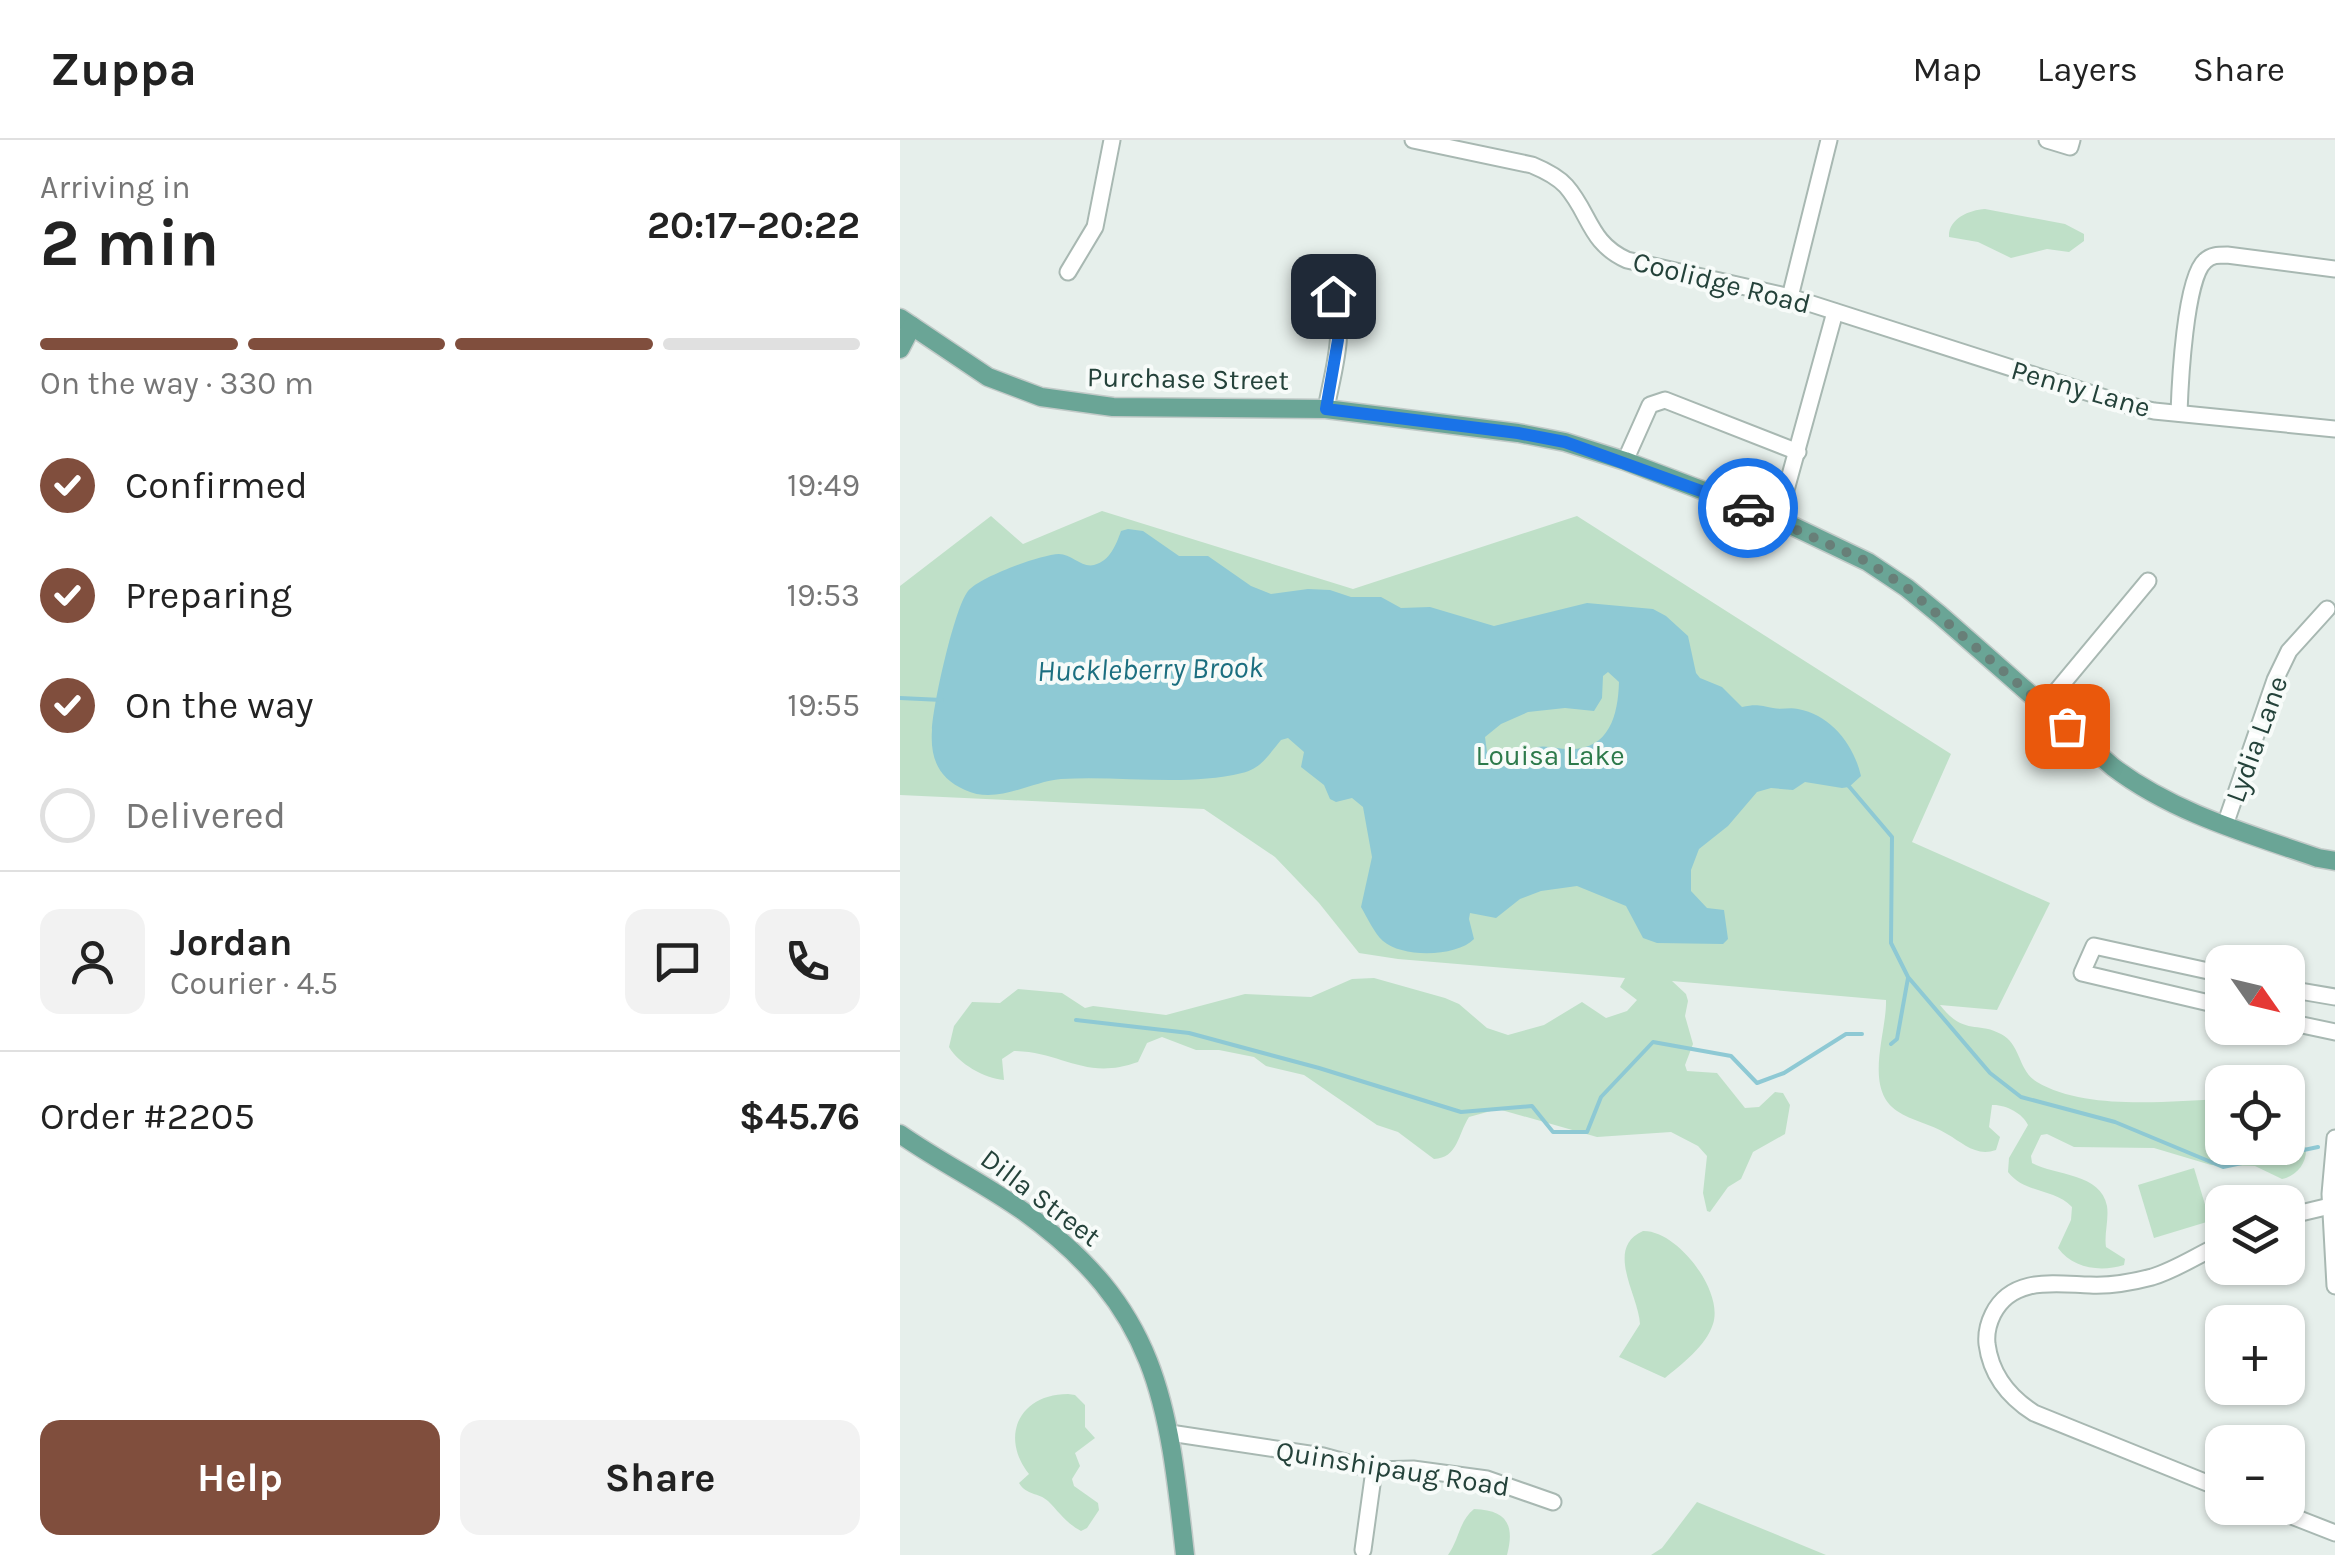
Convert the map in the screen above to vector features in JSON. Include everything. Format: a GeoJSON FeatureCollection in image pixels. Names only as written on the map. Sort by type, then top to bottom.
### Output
{"type":"FeatureCollection","features":[{"type":"Feature","properties":{"kind":"main road","name":"Purchase Street"},"geometry":{"type":"LineString","coordinates":[[906,322],[988,377],[1042,397],[1112,407],[1326,409],[1518,433],[1565,442],[1625,461],[1778,519],[1868,562],[1907,588],[2144,790],[2182,810],[2335,861]]}},
{"type":"Feature","properties":{"kind":"main road"},"geometry":{"type":"LineString","coordinates":[[900,350],[906,322]]}},
{"type":"Feature","properties":{"kind":"main road","name":"Dilla Street"},"geometry":{"type":"LineString","coordinates":[[900,1134],[1022,1211],[1089,1265],[1113,1294],[1138,1334],[1170,1433],[1185,1555]]}},
{"type":"Feature","properties":{"kind":"street"},"geometry":{"type":"LineString","coordinates":[[1068,272],[1094,227],[1112,140]]}},
{"type":"Feature","properties":{"kind":"street","name":"Coolidge Road"},"geometry":{"type":"LineString","coordinates":[[1413,140],[1532,164],[1549,172],[1567,187],[1595,235],[1612,252],[1628,260],[1790,297],[1835,312]]}},
{"type":"Feature","properties":{"kind":"street"},"geometry":{"type":"LineString","coordinates":[[1790,297],[1829,140]]}},
{"type":"Feature","properties":{"kind":"street"},"geometry":{"type":"LineString","coordinates":[[2047,140],[2071,143]]}},
{"type":"Feature","properties":{"kind":"street"},"geometry":{"type":"LineString","coordinates":[[2179,413],[2194,281],[2204,261],[2210,256],[2227,254],[2335,269]]}},
{"type":"Feature","properties":{"kind":"street"},"geometry":{"type":"LineString","coordinates":[[1316,269],[1333,296],[1338,314],[1338,340],[1326,409]]}},
{"type":"Feature","properties":{"kind":"street"},"geometry":{"type":"LineString","coordinates":[[1778,519],[1835,312]]}},
{"type":"Feature","properties":{"kind":"street","name":"Penny Lane"},"geometry":{"type":"LineString","coordinates":[[1835,312],[2127,405],[2335,430]]}},
{"type":"Feature","properties":{"kind":"street"},"geometry":{"type":"LineString","coordinates":[[1625,461],[1650,405],[1656,400],[1665,400],[1798,452]]}},
{"type":"Feature","properties":{"kind":"street"},"geometry":{"type":"LineString","coordinates":[[2044,706],[2148,581]]}},
{"type":"Feature","properties":{"kind":"street","name":"Lydia Lane"},"geometry":{"type":"LineString","coordinates":[[2225,825],[2262,713],[2289,651],[2327,609]]}},
{"type":"Feature","properties":{"kind":"street"},"geometry":{"type":"LineString","coordinates":[[2205,970],[2094,946],[2082,974],[2205,1002]]}},
{"type":"Feature","properties":{"kind":"street"},"geometry":{"type":"LineString","coordinates":[[2305,992],[2335,998]]}},
{"type":"Feature","properties":{"kind":"street"},"geometry":{"type":"LineString","coordinates":[[2305,1026],[2335,1032]]}},
{"type":"Feature","properties":{"kind":"street"},"geometry":{"type":"LineString","coordinates":[[2335,1138],[2330,1206],[2335,1286]]}},
{"type":"Feature","properties":{"kind":"street"},"geometry":{"type":"LineString","coordinates":[[2305,1212],[2330,1206]]}},
{"type":"Feature","properties":{"kind":"street"},"geometry":{"type":"LineString","coordinates":[[2205,1252],[2150,1277],[2101,1284],[2041,1283],[2020,1289],[1994,1311],[1986,1341],[2002,1384],[2034,1412],[2205,1482]]}},
{"type":"Feature","properties":{"kind":"street","name":"Quinshipaug Road"},"geometry":{"type":"LineString","coordinates":[[1170,1433],[1323,1456],[1374,1470],[1413,1469],[1486,1478],[1553,1502]]}},
{"type":"Feature","properties":{"kind":"street"},"geometry":{"type":"LineString","coordinates":[[1363,1550],[1374,1470]]}},
{"type":"Feature","properties":{"kind":"street"},"geometry":{"type":"LineString","coordinates":[[2305,1521],[2335,1532]]}},
{"type":"Feature","properties":{"kind":"green space"},"geometry":{"type":"Polygon","coordinates":[[[1985,209],[2065,224],[2084,234],[2084,241],[2069,252],[2047,249],[2011,258],[1978,242],[1949,237],[1952,225],[1961,217],[1985,209]]]}},
{"type":"Feature","properties":{"kind":"green space","name":"Louisa Lake"},"geometry":{"type":"Polygon","coordinates":[[[1102,511],[1353,589],[1577,516],[1951,754],[1912,842],[2050,903],[1997,1010],[1940,1005],[1956,1021],[2008,1038],[2031,1077],[2057,1091],[2103,1101],[2205,1100],[2205,1163],[2154,1148],[2074,1147],[2041,1135],[2031,1156],[2032,1163],[2096,1187],[2107,1206],[2106,1247],[2125,1259],[2124,1265],[2106,1268],[2079,1264],[2058,1248],[2071,1220],[2072,1207],[2023,1184],[2008,1172],[2009,1158],[2028,1125],[2022,1117],[1992,1105],[1989,1127],[2000,1137],[1996,1150],[1982,1152],[1897,1111],[1887,1101],[1879,1074],[1886,1000],[1672,981],[1688,1001],[1685,1016],[1693,1044],[1685,1065],[1687,1071],[1717,1073],[1745,1108],[1759,1107],[1775,1092],[1783,1093],[1790,1105],[1785,1134],[1753,1152],[1741,1179],[1728,1187],[1710,1212],[1703,1193],[1707,1156],[1698,1146],[1671,1132],[1597,1137],[1498,1109],[1469,1117],[1453,1150],[1434,1159],[1398,1132],[1377,1125],[1304,1075],[1266,1066],[1254,1057],[1196,1050],[1162,1037],[1147,1043],[1138,1062],[1119,1067],[1088,1067],[1014,1051],[1002,1059],[1004,1080],[973,1069],[949,1047],[954,1026],[972,1002],[1000,1003],[1018,989],[1062,993],[1085,1008],[1166,1015],[1245,994],[1311,997],[1352,979],[1374,978],[1445,998],[1459,1004],[1487,1028],[1508,1035],[1544,1025],[1582,1002],[1606,1018],[1627,1011],[1637,1000],[1620,987],[1625,978],[1359,953],[1275,857],[1204,809],[900,795],[900,586],[991,516],[1023,544],[1102,511]]]}},
{"type":"Feature","properties":{"kind":"green space","name":"Louisa Lake"},"geometry":{"type":"Polygon","coordinates":[[[2211,1165],[2302,1165],[2282,1179],[2255,1166],[2211,1165]]]}},
{"type":"Feature","properties":{"kind":"green space"},"geometry":{"type":"Polygon","coordinates":[[[2194,1168],[2205,1204],[2205,1223],[2154,1238],[2138,1185],[2194,1168]]]}},
{"type":"Feature","properties":{"kind":"green space"},"geometry":{"type":"Polygon","coordinates":[[[1643,1231],[1670,1240],[1683,1251],[1705,1280],[1715,1310],[1705,1340],[1665,1378],[1619,1357],[1640,1324],[1625,1261],[1632,1239],[1643,1231]]]}},
{"type":"Feature","properties":{"kind":"green space"},"geometry":{"type":"Polygon","coordinates":[[[1068,1394],[1085,1405],[1085,1427],[1095,1438],[1075,1453],[1080,1466],[1072,1479],[1074,1486],[1098,1503],[1099,1510],[1081,1531],[1048,1501],[1019,1483],[1029,1474],[1016,1445],[1019,1420],[1037,1401],[1068,1394]]]}},
{"type":"Feature","properties":{"kind":"green space"},"geometry":{"type":"Polygon","coordinates":[[[1697,1502],[1826,1555],[1651,1555],[1662,1548],[1697,1502]]]}},
{"type":"Feature","properties":{"kind":"green space"},"geometry":{"type":"Polygon","coordinates":[[[1474,1509],[1494,1512],[1506,1521],[1510,1535],[1507,1555],[1448,1555],[1474,1509]]]}},
{"type":"Feature","properties":{"kind":"water","name":"Louisa Lake"},"geometry":{"type":"Polygon","coordinates":[[[1121,531],[1143,531],[1179,556],[1208,556],[1251,586],[1271,594],[1308,589],[1330,590],[1351,597],[1381,597],[1401,608],[1430,607],[1494,626],[1587,603],[1653,609],[1688,636],[1700,678],[1722,687],[1742,707],[1795,708],[1821,718],[1847,743],[1861,776],[1849,787],[1805,782],[1793,790],[1771,788],[1757,792],[1728,826],[1699,849],[1691,870],[1691,891],[1707,908],[1724,910],[1728,939],[1723,944],[1657,943],[1643,938],[1626,906],[1577,886],[1541,891],[1520,899],[1496,918],[1470,913],[1474,939],[1455,949],[1416,953],[1392,947],[1380,938],[1361,907],[1372,857],[1363,807],[1352,798],[1336,802],[1330,799],[1324,785],[1301,767],[1304,752],[1288,738],[1281,740],[1254,768],[1220,777],[1061,779],[989,795],[965,790],[942,773],[933,750],[933,718],[951,636],[968,591],[997,573],[1050,555],[1063,555],[1090,565],[1100,563],[1112,552],[1121,531]],[[1608,672],[1603,676],[1602,698],[1594,711],[1565,708],[1528,712],[1501,724],[1485,737],[1487,752],[1507,760],[1537,747],[1569,749],[1594,744],[1609,729],[1619,682],[1608,672]]]}},
{"type":"Feature","properties":{"kind":"waterway","name":"Huckleberry Brook"},"geometry":{"type":"LineString","coordinates":[[900,698],[942,700]]}},
{"type":"Feature","properties":{"kind":"waterway","name":"Huckleberry Brook"},"geometry":{"type":"LineString","coordinates":[[1847,784],[1892,837],[1891,943],[1908,977],[1990,1073],[2021,1097],[2115,1122],[2223,1167],[2318,1147]]}},
{"type":"Feature","properties":{"kind":"waterway"},"geometry":{"type":"LineString","coordinates":[[1891,1044],[1897,1039],[1908,978]]}},
{"type":"Feature","properties":{"kind":"waterway"},"geometry":{"type":"LineString","coordinates":[[1076,1020],[1189,1033],[1461,1112],[1532,1106],[1553,1132],[1587,1132],[1601,1097],[1653,1042],[1731,1056],[1757,1083],[1784,1073],[1846,1034],[1862,1034]]}},
{"type":"Feature","properties":{"kind":"way so far"},"geometry":{"type":"LineString","coordinates":[[1748,508],[1868,562],[1907,588],[2067,726]]}},
{"type":"Feature","properties":{"kind":"route"},"geometry":{"type":"LineString","coordinates":[[1333,296],[1338,340],[1326,409],[1565,442],[1748,508]]}}]}
